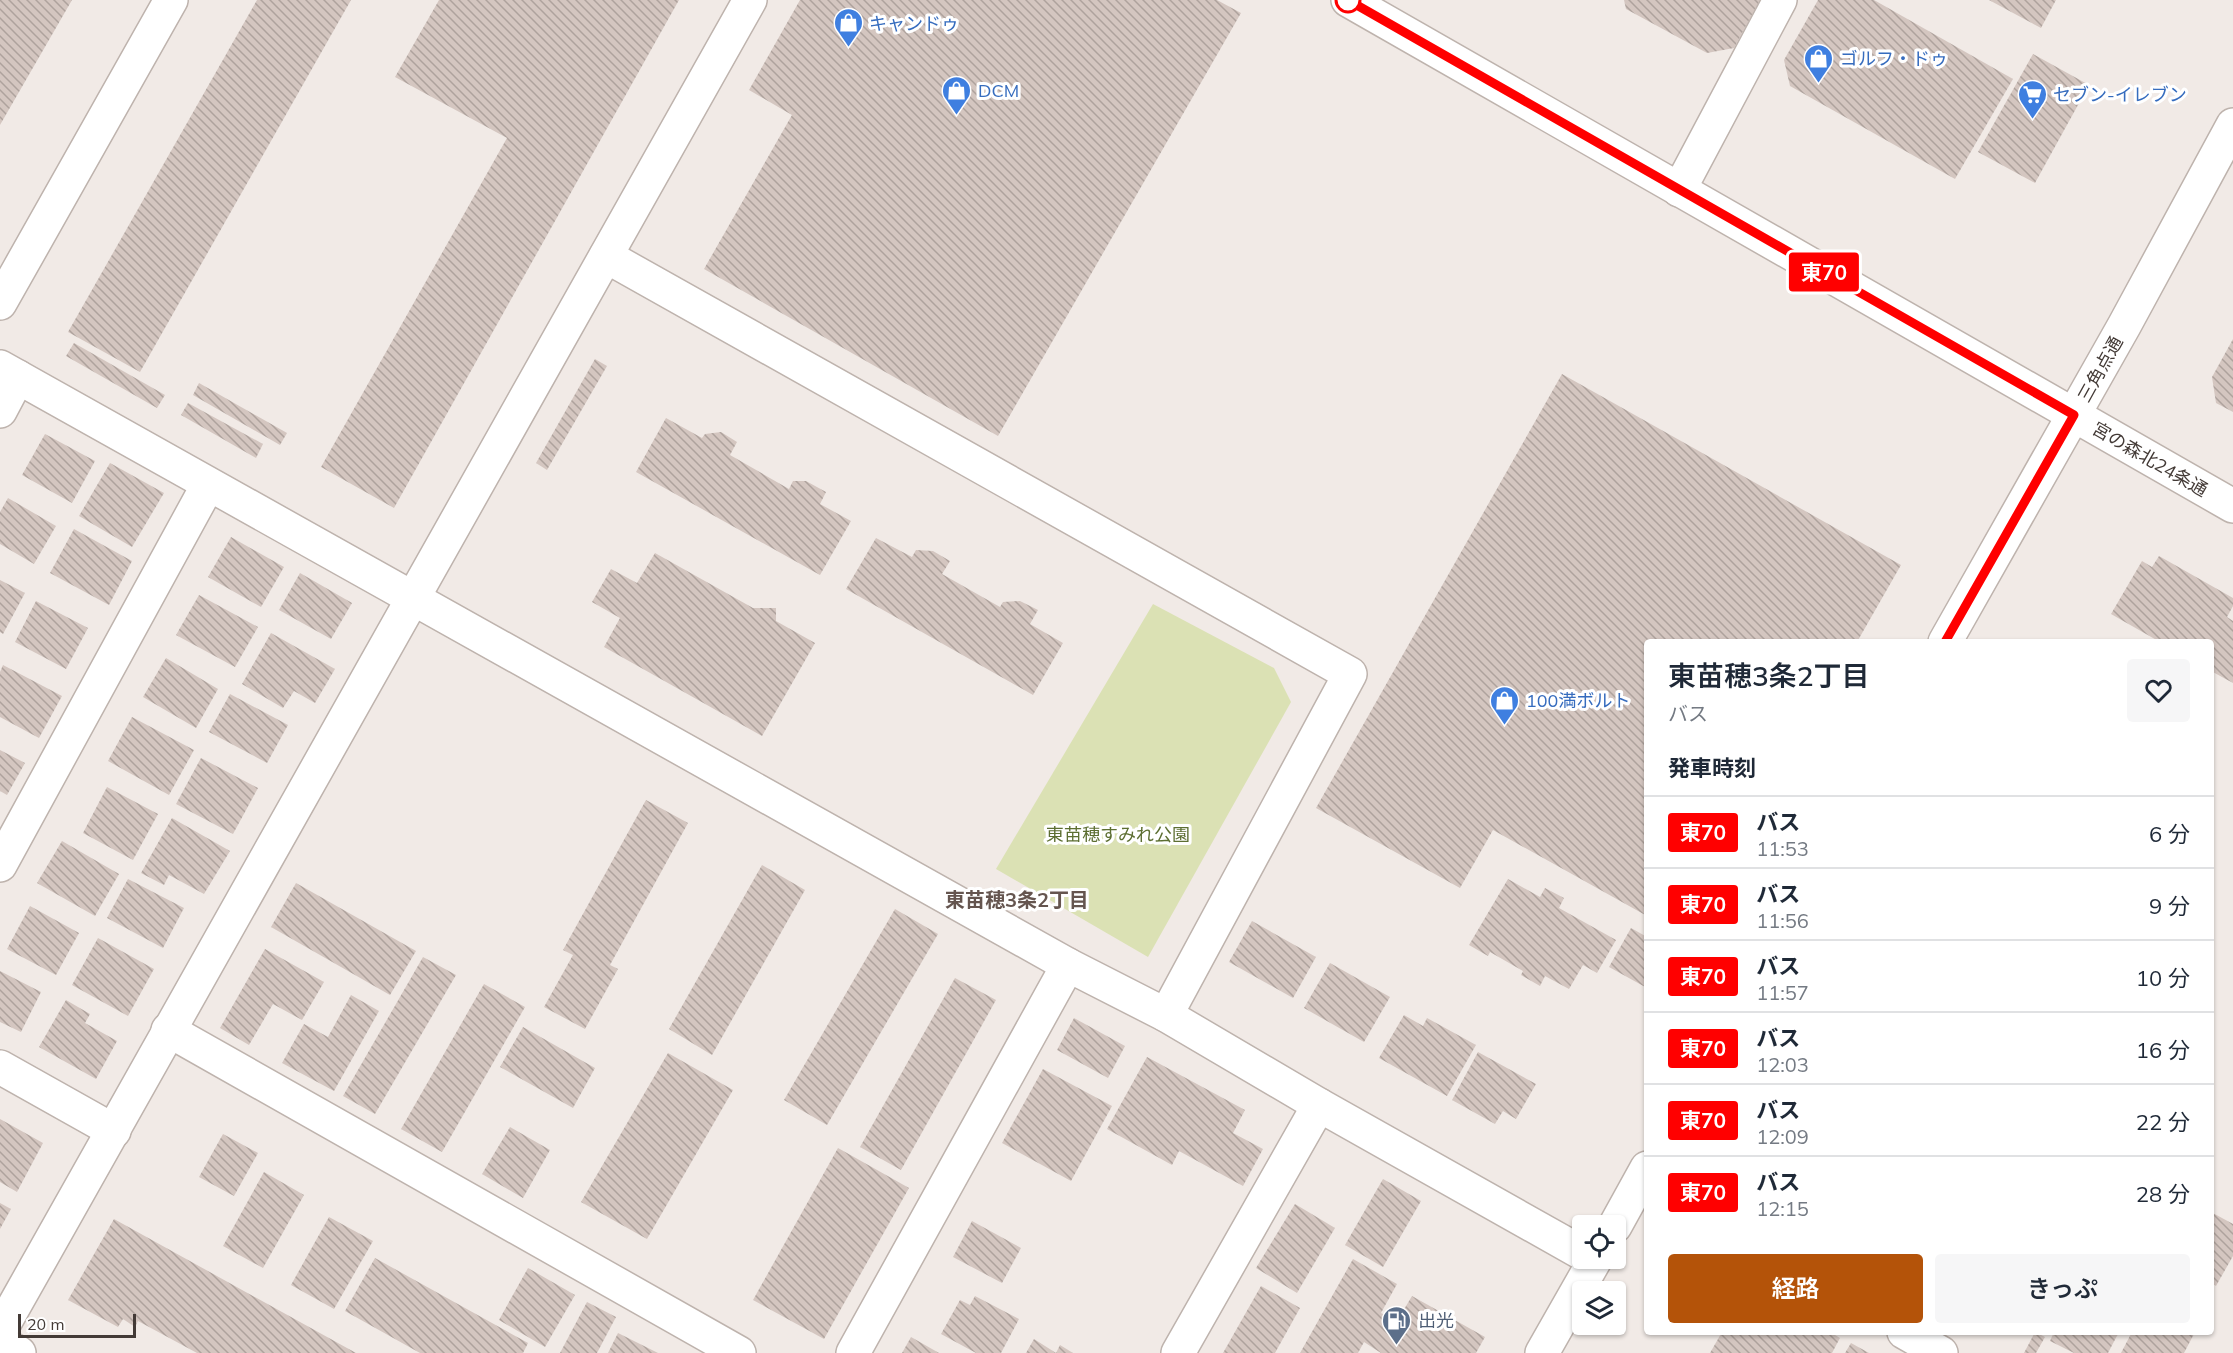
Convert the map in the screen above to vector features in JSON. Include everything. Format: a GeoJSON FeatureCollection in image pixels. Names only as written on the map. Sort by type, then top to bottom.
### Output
{"type":"FeatureCollection","features":[{"type":"Feature","properties":{"kind":"street"},"geometry":{"type":"LineString","coordinates":[[0,303],[171,0]]}},
{"type":"Feature","properties":{"kind":"street"},"geometry":{"type":"LineString","coordinates":[[0,1331],[750,0]]}},
{"type":"Feature","properties":{"kind":"street","name":"宮の森北24条通"},"geometry":{"type":"LineString","coordinates":[[1348,0],[2233,506]]}},
{"type":"Feature","properties":{"kind":"street"},"geometry":{"type":"LineString","coordinates":[[1679,190],[1780,0]]}},
{"type":"Feature","properties":{"kind":"street","name":"三角点通"},"geometry":{"type":"LineString","coordinates":[[1947,639],[2074,415],[2233,125]]}},
{"type":"Feature","properties":{"kind":"street"},"geometry":{"type":"LineString","coordinates":[[606,256],[1350,674],[1166,1015]]}},
{"type":"Feature","properties":{"kind":"street"},"geometry":{"type":"LineString","coordinates":[[0,411],[9,372],[1068,965],[1166,1015],[1319,1105],[1572,1247]]}},
{"type":"Feature","properties":{"kind":"street"},"geometry":{"type":"LineString","coordinates":[[0,865],[208,485]]}},
{"type":"Feature","properties":{"kind":"street"},"geometry":{"type":"LineString","coordinates":[[853,1353],[1068,965]]}},
{"type":"Feature","properties":{"kind":"street"},"geometry":{"type":"LineString","coordinates":[[168,1030],[739,1353]]}},
{"type":"Feature","properties":{"kind":"street"},"geometry":{"type":"LineString","coordinates":[[0,1067],[114,1131]]}},
{"type":"Feature","properties":{"kind":"street"},"geometry":{"type":"LineString","coordinates":[[1178,1353],[1319,1105]]}},
{"type":"Feature","properties":{"kind":"street"},"geometry":{"type":"LineString","coordinates":[[1622,1215],[1644,1180]]}},
{"type":"Feature","properties":{"kind":"street"},"geometry":{"type":"LineString","coordinates":[[1542,1353],[1585,1269]]}},
{"type":"Feature","properties":{"kind":"street"},"geometry":{"type":"LineString","coordinates":[[1909,1335],[1941,1353]]}},
{"type":"Feature","properties":{"kind":"street"},"geometry":{"type":"LineString","coordinates":[[0,1342],[19,1353]]}},
{"type":"Feature","properties":{"kind":"green space","name":"東苗穂すみれ公園"},"geometry":{"type":"Polygon","coordinates":[[[1153,604],[1274,668],[1291,702],[1148,957],[996,869],[1153,604]]]}},
{"type":"Feature","properties":{"kind":"building"},"geometry":{"type":"Polygon","coordinates":[[[0,0],[72,0],[0,125],[0,0]]]}},
{"type":"Feature","properties":{"kind":"building"},"geometry":{"type":"Polygon","coordinates":[[[257,0],[351,0],[140,372],[68,332],[257,0]]]}},
{"type":"Feature","properties":{"kind":"building"},"geometry":{"type":"Polygon","coordinates":[[[439,0],[679,0],[394,508],[321,467],[507,138],[395,77],[439,0]]]}},
{"type":"Feature","properties":{"kind":"building"},"geometry":{"type":"Polygon","coordinates":[[[800,0],[1217,0],[1241,13],[998,436],[704,269],[792,115],[749,90],[800,0]]]}},
{"type":"Feature","properties":{"kind":"building"},"geometry":{"type":"Polygon","coordinates":[[[1624,0],[1760,0],[1734,48],[1707,53],[1626,9],[1624,0]]]}},
{"type":"Feature","properties":{"kind":"building"},"geometry":{"type":"Polygon","coordinates":[[[1818,0],[1874,0],[2013,79],[1955,179],[1790,86],[1784,60],[1818,0]]]}},
{"type":"Feature","properties":{"kind":"building"},"geometry":{"type":"Polygon","coordinates":[[[1989,0],[2056,0],[2041,28],[1989,0]]]}},
{"type":"Feature","properties":{"kind":"building"},"geometry":{"type":"Polygon","coordinates":[[[2033,54],[2089,85],[2035,183],[1978,152],[2033,54]]]}},
{"type":"Feature","properties":{"kind":"building"},"geometry":{"type":"Polygon","coordinates":[[[2233,339],[2233,412],[2216,403],[2212,377],[2233,339]]]}},
{"type":"Feature","properties":{"kind":"building"},"geometry":{"type":"Polygon","coordinates":[[[74,343],[165,395],[157,408],[66,356],[74,343]]]}},
{"type":"Feature","properties":{"kind":"building"},"geometry":{"type":"Polygon","coordinates":[[[595,359],[607,366],[547,470],[536,463],[595,359]]]}},
{"type":"Feature","properties":{"kind":"building","name":"100満ボルト"},"geometry":{"type":"Polygon","coordinates":[[[1562,374],[1901,565],[1859,639],[1644,639],[1644,914],[1493,830],[1460,888],[1316,808],[1562,374]]]}},
{"type":"Feature","properties":{"kind":"building"},"geometry":{"type":"Polygon","coordinates":[[[199,383],[287,433],[280,445],[193,395],[199,383]]]}},
{"type":"Feature","properties":{"kind":"building"},"geometry":{"type":"Polygon","coordinates":[[[188,403],[263,444],[256,458],[181,415],[188,403]]]}},
{"type":"Feature","properties":{"kind":"building"},"geometry":{"type":"Polygon","coordinates":[[[666,418],[702,438],[705,434],[721,432],[737,442],[730,455],[789,489],[793,481],[806,481],[826,492],[820,504],[851,521],[820,575],[636,472],[666,418]]]}},
{"type":"Feature","properties":{"kind":"building"},"geometry":{"type":"Polygon","coordinates":[[[45,434],[95,461],[72,503],[22,475],[45,434]]]}},
{"type":"Feature","properties":{"kind":"building"},"geometry":{"type":"Polygon","coordinates":[[[110,463],[164,493],[132,547],[79,516],[110,463]]]}},
{"type":"Feature","properties":{"kind":"building"},"geometry":{"type":"Polygon","coordinates":[[[8,498],[56,526],[34,564],[0,544],[0,512],[8,498]]]}},
{"type":"Feature","properties":{"kind":"building"},"geometry":{"type":"Polygon","coordinates":[[[74,529],[132,561],[109,605],[50,573],[74,529]]]}},
{"type":"Feature","properties":{"kind":"building"},"geometry":{"type":"Polygon","coordinates":[[[231,537],[284,567],[261,607],[208,577],[231,537]]]}},
{"type":"Feature","properties":{"kind":"building"},"geometry":{"type":"Polygon","coordinates":[[[876,538],[912,557],[916,550],[933,551],[950,561],[942,574],[1000,607],[1003,602],[1020,601],[1038,610],[1030,624],[1063,643],[1033,695],[846,589],[876,538]]]}},
{"type":"Feature","properties":{"kind":"building"},"geometry":{"type":"Polygon","coordinates":[[[655,553],[753,608],[776,608],[776,621],[815,643],[762,736],[604,647],[620,618],[592,602],[611,569],[637,583],[655,553]]]}},
{"type":"Feature","properties":{"kind":"building"},"geometry":{"type":"Polygon","coordinates":[[[2159,556],[2233,598],[2233,606],[2227,617],[2233,621],[2233,683],[2214,673],[2214,639],[2155,639],[2111,614],[2142,561],[2152,567],[2159,556]]]}},
{"type":"Feature","properties":{"kind":"building"},"geometry":{"type":"Polygon","coordinates":[[[300,573],[352,603],[331,639],[279,610],[300,573]]]}},
{"type":"Feature","properties":{"kind":"building"},"geometry":{"type":"Polygon","coordinates":[[[0,580],[25,593],[3,634],[0,632],[0,580]]]}},
{"type":"Feature","properties":{"kind":"building"},"geometry":{"type":"Polygon","coordinates":[[[199,595],[258,627],[235,667],[176,635],[199,595]]]}},
{"type":"Feature","properties":{"kind":"building"},"geometry":{"type":"Polygon","coordinates":[[[36,601],[88,628],[66,669],[15,642],[36,601]]]}},
{"type":"Feature","properties":{"kind":"building"},"geometry":{"type":"Polygon","coordinates":[[[271,633],[335,669],[315,703],[294,691],[283,708],[242,684],[271,633]]]}},
{"type":"Feature","properties":{"kind":"building"},"geometry":{"type":"Polygon","coordinates":[[[166,658],[218,689],[196,728],[143,697],[166,658]]]}},
{"type":"Feature","properties":{"kind":"building"},"geometry":{"type":"Polygon","coordinates":[[[3,665],[62,696],[39,738],[0,717],[0,672],[3,665]]]}},
{"type":"Feature","properties":{"kind":"building"},"geometry":{"type":"Polygon","coordinates":[[[230,694],[288,725],[267,763],[209,732],[230,694]]]}},
{"type":"Feature","properties":{"kind":"building"},"geometry":{"type":"Polygon","coordinates":[[[132,717],[194,750],[169,795],[108,761],[132,717]]]}},
{"type":"Feature","properties":{"kind":"building"},"geometry":{"type":"Polygon","coordinates":[[[0,750],[25,763],[7,795],[0,791],[0,750]]]}},
{"type":"Feature","properties":{"kind":"building"},"geometry":{"type":"Polygon","coordinates":[[[201,758],[258,788],[233,834],[176,804],[201,758]]]}},
{"type":"Feature","properties":{"kind":"building"},"geometry":{"type":"Polygon","coordinates":[[[107,787],[158,814],[133,860],[83,833],[107,787]]]}},
{"type":"Feature","properties":{"kind":"building"},"geometry":{"type":"Polygon","coordinates":[[[646,800],[688,823],[610,965],[618,969],[585,1029],[544,1007],[573,955],[563,950],[646,800]]]}},
{"type":"Feature","properties":{"kind":"building"},"geometry":{"type":"Polygon","coordinates":[[[172,818],[230,851],[204,894],[169,875],[164,885],[141,873],[172,818]]]}},
{"type":"Feature","properties":{"kind":"building"},"geometry":{"type":"Polygon","coordinates":[[[62,841],[119,874],[95,916],[37,883],[62,841]]]}},
{"type":"Feature","properties":{"kind":"building"},"geometry":{"type":"Polygon","coordinates":[[[762,865],[805,890],[712,1055],[669,1029],[762,865]]]}},
{"type":"Feature","properties":{"kind":"building"},"geometry":{"type":"Polygon","coordinates":[[[128,879],[184,908],[163,948],[107,918],[128,879]]]}},
{"type":"Feature","properties":{"kind":"building"},"geometry":{"type":"Polygon","coordinates":[[[1508,879],[1540,897],[1545,888],[1564,898],[1559,908],[1616,940],[1597,973],[1583,965],[1569,989],[1545,976],[1540,986],[1521,975],[1523,971],[1490,952],[1488,956],[1469,945],[1508,879]]]}},
{"type":"Feature","properties":{"kind":"building"},"geometry":{"type":"Polygon","coordinates":[[[296,883],[416,951],[390,995],[271,927],[296,883]]]}},
{"type":"Feature","properties":{"kind":"building"},"geometry":{"type":"Polygon","coordinates":[[[30,906],[79,933],[56,975],[7,949],[30,906]]]}},
{"type":"Feature","properties":{"kind":"building"},"geometry":{"type":"Polygon","coordinates":[[[895,909],[938,934],[827,1125],[784,1100],[895,909]]]}},
{"type":"Feature","properties":{"kind":"building"},"geometry":{"type":"Polygon","coordinates":[[[1252,921],[1316,957],[1293,998],[1229,962],[1252,921]]]}},
{"type":"Feature","properties":{"kind":"building"},"geometry":{"type":"Polygon","coordinates":[[[1631,928],[1644,935],[1644,986],[1609,967],[1631,928]]]}},
{"type":"Feature","properties":{"kind":"building"},"geometry":{"type":"Polygon","coordinates":[[[98,938],[154,969],[128,1016],[72,985],[98,938]]]}},
{"type":"Feature","properties":{"kind":"building"},"geometry":{"type":"Polygon","coordinates":[[[265,949],[324,982],[302,1020],[273,1004],[249,1045],[220,1028],[265,949]]]}},
{"type":"Feature","properties":{"kind":"building"},"geometry":{"type":"Polygon","coordinates":[[[423,957],[456,975],[375,1114],[343,1096],[423,957]]]}},
{"type":"Feature","properties":{"kind":"building"},"geometry":{"type":"Polygon","coordinates":[[[1330,963],[1390,997],[1364,1042],[1304,1008],[1330,963]]]}},
{"type":"Feature","properties":{"kind":"building"},"geometry":{"type":"Polygon","coordinates":[[[0,971],[41,992],[21,1032],[0,1022],[0,971]]]}},
{"type":"Feature","properties":{"kind":"building"},"geometry":{"type":"Polygon","coordinates":[[[955,978],[996,1000],[901,1170],[860,1147],[955,978]]]}},
{"type":"Feature","properties":{"kind":"building"},"geometry":{"type":"Polygon","coordinates":[[[484,984],[525,1007],[442,1152],[401,1129],[484,984]]]}},
{"type":"Feature","properties":{"kind":"building"},"geometry":{"type":"Polygon","coordinates":[[[351,995],[379,1011],[334,1091],[282,1063],[304,1024],[328,1037],[351,995]]]}},
{"type":"Feature","properties":{"kind":"building"},"geometry":{"type":"Polygon","coordinates":[[[66,1000],[90,1014],[85,1023],[117,1041],[96,1079],[39,1047],[66,1000]]]}},
{"type":"Feature","properties":{"kind":"building"},"geometry":{"type":"Polygon","coordinates":[[[1404,1015],[1423,1026],[1427,1018],[1476,1045],[1447,1096],[1379,1058],[1404,1015]]]}},
{"type":"Feature","properties":{"kind":"building"},"geometry":{"type":"Polygon","coordinates":[[[1074,1018],[1125,1046],[1108,1078],[1057,1050],[1074,1018]]]}},
{"type":"Feature","properties":{"kind":"building"},"geometry":{"type":"Polygon","coordinates":[[[523,1027],[595,1068],[573,1108],[500,1067],[523,1027]]]}},
{"type":"Feature","properties":{"kind":"building"},"geometry":{"type":"Polygon","coordinates":[[[1478,1052],[1536,1084],[1516,1119],[1503,1111],[1495,1124],[1452,1100],[1478,1052]]]}},
{"type":"Feature","properties":{"kind":"building"},"geometry":{"type":"Polygon","coordinates":[[[668,1053],[733,1090],[647,1239],[581,1202],[668,1053]]]}},
{"type":"Feature","properties":{"kind":"building"},"geometry":{"type":"Polygon","coordinates":[[[1147,1057],[1245,1110],[1233,1133],[1263,1149],[1243,1186],[1179,1151],[1172,1165],[1107,1129],[1147,1057]]]}},
{"type":"Feature","properties":{"kind":"building"},"geometry":{"type":"Polygon","coordinates":[[[1043,1069],[1112,1106],[1071,1181],[1002,1143],[1043,1069]]]}},
{"type":"Feature","properties":{"kind":"building"},"geometry":{"type":"Polygon","coordinates":[[[0,1119],[43,1143],[17,1192],[0,1182],[0,1119]]]}},
{"type":"Feature","properties":{"kind":"building"},"geometry":{"type":"Polygon","coordinates":[[[510,1127],[550,1150],[523,1198],[482,1174],[510,1127]]]}},
{"type":"Feature","properties":{"kind":"building"},"geometry":{"type":"Polygon","coordinates":[[[223,1134],[258,1153],[234,1196],[199,1177],[223,1134]]]}},
{"type":"Feature","properties":{"kind":"building"},"geometry":{"type":"Polygon","coordinates":[[[838,1148],[909,1188],[824,1339],[753,1300],[838,1148]]]}},
{"type":"Feature","properties":{"kind":"building"},"geometry":{"type":"Polygon","coordinates":[[[264,1172],[304,1195],[263,1268],[223,1246],[264,1172]]]}},
{"type":"Feature","properties":{"kind":"building"},"geometry":{"type":"Polygon","coordinates":[[[1383,1179],[1421,1201],[1383,1267],[1345,1245],[1383,1179]]]}},
{"type":"Feature","properties":{"kind":"building"},"geometry":{"type":"Polygon","coordinates":[[[0,1203],[11,1209],[0,1229],[0,1203]]]}},
{"type":"Feature","properties":{"kind":"building"},"geometry":{"type":"Polygon","coordinates":[[[1295,1204],[1335,1228],[1297,1293],[1256,1268],[1295,1204]]]}},
{"type":"Feature","properties":{"kind":"building"},"geometry":{"type":"Polygon","coordinates":[[[2214,1214],[2233,1224],[2233,1256],[2216,1286],[2214,1285],[2214,1214]]]}},
{"type":"Feature","properties":{"kind":"building"},"geometry":{"type":"Polygon","coordinates":[[[329,1217],[373,1241],[334,1309],[291,1285],[329,1217]]]}},
{"type":"Feature","properties":{"kind":"building"},"geometry":{"type":"Polygon","coordinates":[[[114,1219],[356,1353],[197,1353],[138,1321],[135,1327],[123,1319],[118,1327],[68,1300],[114,1219]]]}},
{"type":"Feature","properties":{"kind":"building"},"geometry":{"type":"Polygon","coordinates":[[[972,1221],[1021,1248],[1002,1283],[953,1257],[972,1221]]]}},
{"type":"Feature","properties":{"kind":"building"},"geometry":{"type":"Polygon","coordinates":[[[375,1258],[528,1343],[523,1353],[420,1353],[345,1311],[375,1258]]]}},
{"type":"Feature","properties":{"kind":"building"},"geometry":{"type":"Polygon","coordinates":[[[1353,1259],[1397,1284],[1381,1313],[1397,1321],[1412,1296],[1485,1337],[1476,1353],[1381,1353],[1364,1342],[1358,1353],[1300,1353],[1353,1259]]]}},
{"type":"Feature","properties":{"kind":"building"},"geometry":{"type":"Polygon","coordinates":[[[528,1268],[575,1295],[545,1347],[499,1320],[528,1268]]]}},
{"type":"Feature","properties":{"kind":"building"},"geometry":{"type":"Polygon","coordinates":[[[1261,1286],[1300,1308],[1275,1353],[1223,1353],[1261,1286]]]}},
{"type":"Feature","properties":{"kind":"building"},"geometry":{"type":"Polygon","coordinates":[[[975,1296],[1019,1319],[1001,1353],[976,1353],[941,1334],[960,1300],[970,1305],[975,1296]]]}},
{"type":"Feature","properties":{"kind":"building"},"geometry":{"type":"Polygon","coordinates":[[[587,1302],[616,1317],[597,1353],[560,1353],[587,1302]]]}},
{"type":"Feature","properties":{"kind":"building"},"geometry":{"type":"Polygon","coordinates":[[[618,1333],[658,1353],[608,1353],[618,1333]]]}},
{"type":"Feature","properties":{"kind":"building"},"geometry":{"type":"Polygon","coordinates":[[[1720,1335],[1835,1335],[1840,1338],[1832,1353],[1710,1353],[1720,1335]]]}},
{"type":"Feature","properties":{"kind":"building"},"geometry":{"type":"Polygon","coordinates":[[[2033,1335],[2045,1337],[2036,1353],[2024,1353],[2033,1335]]]}},
{"type":"Feature","properties":{"kind":"building"},"geometry":{"type":"Polygon","coordinates":[[[2053,1335],[2117,1335],[2108,1353],[2074,1353],[2050,1341],[2053,1335]]]}},
{"type":"Feature","properties":{"kind":"building"},"geometry":{"type":"Polygon","coordinates":[[[2130,1335],[2193,1335],[2184,1353],[2121,1353],[2130,1335]]]}},
{"type":"Feature","properties":{"kind":"building"},"geometry":{"type":"Polygon","coordinates":[[[911,1337],[939,1353],[902,1353],[911,1337]]]}},
{"type":"Feature","properties":{"kind":"building"},"geometry":{"type":"Polygon","coordinates":[[[1034,1339],[1056,1353],[1026,1353],[1034,1339]]]}},
{"type":"Feature","properties":{"kind":"building"},"geometry":{"type":"Polygon","coordinates":[[[1851,1343],[1869,1353],[1845,1353],[1851,1343]]]}},
{"type":"Feature","properties":{"kind":"building"},"geometry":{"type":"Polygon","coordinates":[[[1060,1345],[1073,1353],[1056,1353],[1060,1345]]]}},
{"type":"Feature","properties":{"kind":"bus line","name":"東70"},"geometry":{"type":"LineString","coordinates":[[1348,0],[2074,415],[1947,639]]}},
{"type":"Feature","properties":{"kind":"place","name":"キャンドゥ"},"geometry":{"type":"Point","coordinates":[848,48]}},
{"type":"Feature","properties":{"kind":"place","name":"ゴルフ・ドゥ"},"geometry":{"type":"Point","coordinates":[1819,84]}},
{"type":"Feature","properties":{"kind":"place","name":"DCM"},"geometry":{"type":"Point","coordinates":[957,116]}},
{"type":"Feature","properties":{"kind":"place","name":"セブン-イレブン"},"geometry":{"type":"Point","coordinates":[2032,120]}},
{"type":"Feature","properties":{"kind":"place","name":"100満ボルト"},"geometry":{"type":"Point","coordinates":[1505,726]}},
{"type":"Feature","properties":{"kind":"place","name":"出光"},"geometry":{"type":"Point","coordinates":[1397,1346]}},
{"type":"Feature","properties":{"kind":"district","name":"東苗穂3条2丁目"},"geometry":{"type":"Point","coordinates":[1017,899]}}]}
